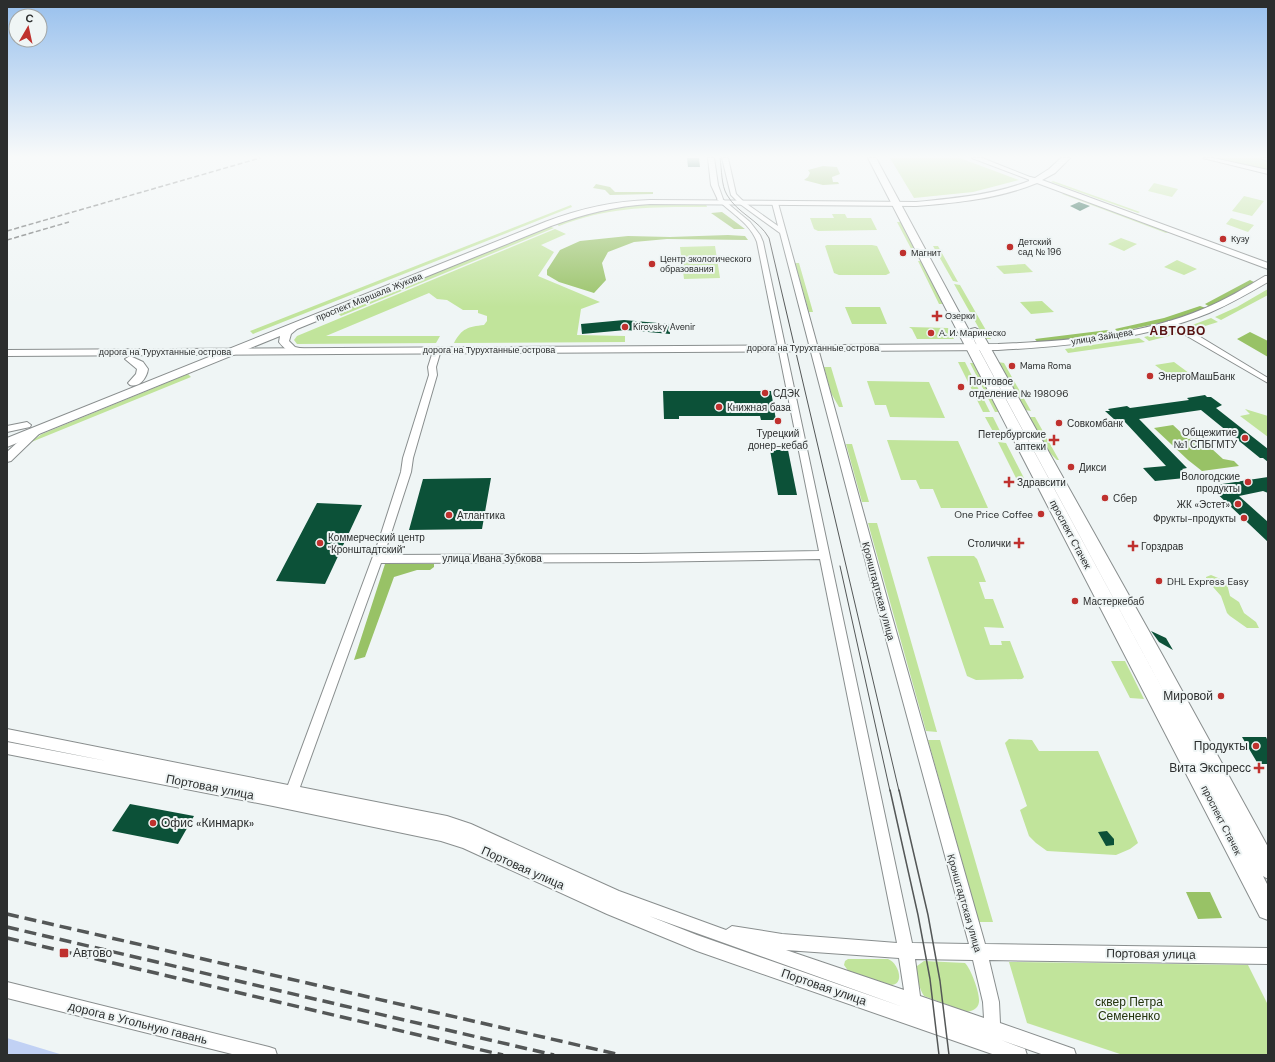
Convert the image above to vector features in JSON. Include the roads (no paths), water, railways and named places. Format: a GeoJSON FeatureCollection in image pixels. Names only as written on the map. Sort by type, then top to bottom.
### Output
{"type":"FeatureCollection","features":[{"type":"Feature","properties":{"kind":"main road","name":"проспект Маршала Жукова"},"geometry":{"type":"LineString","coordinates":[[7,433],[31,428],[217,355],[542,220],[577,208]]}},
{"type":"Feature","properties":{"kind":"main road","name":"проспект Маршала Жукова"},"geometry":{"type":"LineString","coordinates":[[7,443],[31,428],[134,383],[198,358],[234,352],[548,224],[584,210],[596,208]]}},
{"type":"Feature","properties":{"kind":"main road","name":"проспект Стачек"},"geometry":{"type":"LineString","coordinates":[[903,208],[979,350],[1268,909]]}},
{"type":"Feature","properties":{"kind":"main road"},"geometry":{"type":"LineString","coordinates":[[1112,208],[1268,266]]}},
{"type":"Feature","properties":{"kind":"main road"},"geometry":{"type":"LineString","coordinates":[[1115,208],[1268,263]]}},
{"type":"Feature","properties":{"kind":"main road"},"geometry":{"type":"LineString","coordinates":[[293,328],[286,333],[284,342],[291,349],[300,351]]}},
{"type":"Feature","properties":{"kind":"main road","name":"проспект Стачек"},"geometry":{"type":"LineString","coordinates":[[979,350],[1158,663],[1268,868]]}},
{"type":"Feature","properties":{"kind":"main road"},"geometry":{"type":"LineString","coordinates":[[130,359],[139,363],[143,367],[141,375],[134,383]]}},
{"type":"Feature","properties":{"kind":"street"},"geometry":{"type":"LineString","coordinates":[[729,208],[751,227],[758,236],[911,976],[912,1009]]}},
{"type":"Feature","properties":{"kind":"street"},"geometry":{"type":"LineString","coordinates":[[749,208],[782,232]]}},
{"type":"Feature","properties":{"kind":"street","name":"Кронштадтская улица"},"geometry":{"type":"LineString","coordinates":[[776,208],[885,613],[979,952],[991,1002],[993,1046]]}},
{"type":"Feature","properties":{"kind":"street","name":"улица Зайцева"},"geometry":{"type":"LineString","coordinates":[[1174,325],[1227,302],[1268,278]]}},
{"type":"Feature","properties":{"kind":"street","name":"улица Зайцева"},"geometry":{"type":"LineString","coordinates":[[979,350],[1038,349],[1094,343],[1209,316],[1233,305],[1268,285]]}},
{"type":"Feature","properties":{"kind":"street"},"geometry":{"type":"LineString","coordinates":[[1174,325],[1268,381]]}},
{"type":"Feature","properties":{"kind":"street","name":"дорога на Турухтанные острова"},"geometry":{"type":"LineString","coordinates":[[7,353],[217,355],[979,350]]}},
{"type":"Feature","properties":{"kind":"street","name":"дорога на Турухтанные острова"},"geometry":{"type":"LineString","coordinates":[[234,352],[300,351],[436,353]]}},
{"type":"Feature","properties":{"kind":"street"},"geometry":{"type":"LineString","coordinates":[[289,797],[377,558],[406,472],[408,458],[433,375],[432,367],[436,353]]}},
{"type":"Feature","properties":{"kind":"street","name":"дорога на Турухтанные острова"},"geometry":{"type":"LineString","coordinates":[[7,359],[198,358]]}},
{"type":"Feature","properties":{"kind":"street"},"geometry":{"type":"LineString","coordinates":[[7,429],[31,428]]}},
{"type":"Feature","properties":{"kind":"street"},"geometry":{"type":"LineString","coordinates":[[7,458],[31,428]]}},
{"type":"Feature","properties":{"kind":"street","name":"улица Ивана Зубкова"},"geometry":{"type":"LineString","coordinates":[[377,558],[638,558],[825,555]]}},
{"type":"Feature","properties":{"kind":"street","name":"Портовая улица"},"geometry":{"type":"LineString","coordinates":[[7,736],[289,797],[441,834],[466,842],[612,909],[697,943],[912,1009],[993,1029],[1068,1055]]}},
{"type":"Feature","properties":{"kind":"street","name":"Портовая улица"},"geometry":{"type":"LineString","coordinates":[[7,748],[446,823],[471,831],[617,897],[912,1009],[993,1046],[1019,1055]]}},
{"type":"Feature","properties":{"kind":"street","name":"Портовая улица"},"geometry":{"type":"LineString","coordinates":[[700,928],[782,942],[906,951],[1268,956]]}},
{"type":"Feature","properties":{"kind":"street","name":"дорога в Угольную гавань"},"geometry":{"type":"LineString","coordinates":[[7,990],[270,1055]]}},
{"type":"Feature","properties":{"kind":"water"},"geometry":{"type":"Polygon","coordinates":[[[7,1038],[63,1055],[7,1055],[7,1038]]]}},
{"type":"Feature","properties":{"kind":"tram line"},"geometry":{"type":"LineString","coordinates":[[737,208],[760,226],[769,238],[899,791]]}},
{"type":"Feature","properties":{"kind":"tram line"},"geometry":{"type":"LineString","coordinates":[[840,566],[890,791]]}},
{"type":"Feature","properties":{"kind":"tram line"},"geometry":{"type":"LineString","coordinates":[[890,790],[918,915],[930,979],[939,1055]]}},
{"type":"Feature","properties":{"kind":"tram line"},"geometry":{"type":"LineString","coordinates":[[899,790],[928,915],[940,981],[949,1055]]}},
{"type":"Feature","properties":{"kind":"railway"},"geometry":{"type":"LineString","coordinates":[[7,231],[88,208]]}},
{"type":"Feature","properties":{"kind":"railway"},"geometry":{"type":"LineString","coordinates":[[7,240],[69,222]]}},
{"type":"Feature","properties":{"kind":"railway"},"geometry":{"type":"LineString","coordinates":[[7,914],[621,1055]]}},
{"type":"Feature","properties":{"kind":"railway"},"geometry":{"type":"LineString","coordinates":[[7,927],[554,1055]]}},
{"type":"Feature","properties":{"kind":"railway"},"geometry":{"type":"LineString","coordinates":[[7,938],[503,1055]]}},
{"type":"Feature","properties":{"kind":"place","name":"Кузу"},"geometry":{"type":"Point","coordinates":[1223,239]}},
{"type":"Feature","properties":{"kind":"place","name":"Детский сад № 196"},"geometry":{"type":"Point","coordinates":[1010,247]}},
{"type":"Feature","properties":{"kind":"place","name":"Магнит"},"geometry":{"type":"Point","coordinates":[903,253]}},
{"type":"Feature","properties":{"kind":"place","name":"Центр экологического образования"},"geometry":{"type":"Point","coordinates":[652,264]}},
{"type":"Feature","properties":{"kind":"place","name":"Озерки"},"geometry":{"type":"Point","coordinates":[937,316]}},
{"type":"Feature","properties":{"kind":"place","name":"Kirovsky Avenir"},"geometry":{"type":"Point","coordinates":[625,327]}},
{"type":"Feature","properties":{"kind":"place","name":"А. И. Маринеско"},"geometry":{"type":"Point","coordinates":[931,333]}},
{"type":"Feature","properties":{"kind":"place","name":"Mama Roma"},"geometry":{"type":"Point","coordinates":[1012,366]}},
{"type":"Feature","properties":{"kind":"place","name":"ЭнергоМашБанк"},"geometry":{"type":"Point","coordinates":[1150,376]}},
{"type":"Feature","properties":{"kind":"place","name":"Почтовое отделение № 198096"},"geometry":{"type":"Point","coordinates":[961,387]}},
{"type":"Feature","properties":{"kind":"place","name":"СДЭК"},"geometry":{"type":"Point","coordinates":[765,393]}},
{"type":"Feature","properties":{"kind":"place","name":"Книжная база"},"geometry":{"type":"Point","coordinates":[719,407]}},
{"type":"Feature","properties":{"kind":"place","name":"Турецкий донер-кебаб"},"geometry":{"type":"Point","coordinates":[778,421]}},
{"type":"Feature","properties":{"kind":"place","name":"Совкомбанк"},"geometry":{"type":"Point","coordinates":[1059,423]}},
{"type":"Feature","properties":{"kind":"place","name":"Общежитие №1 СПБГМТУ"},"geometry":{"type":"Point","coordinates":[1245,438]}},
{"type":"Feature","properties":{"kind":"place","name":"Петербургские аптеки"},"geometry":{"type":"Point","coordinates":[1054,440]}},
{"type":"Feature","properties":{"kind":"place","name":"Дикси"},"geometry":{"type":"Point","coordinates":[1071,467]}},
{"type":"Feature","properties":{"kind":"place","name":"Здравсити"},"geometry":{"type":"Point","coordinates":[1009,482]}},
{"type":"Feature","properties":{"kind":"place","name":"Вологодские продукты"},"geometry":{"type":"Point","coordinates":[1248,482]}},
{"type":"Feature","properties":{"kind":"place","name":"Сбер"},"geometry":{"type":"Point","coordinates":[1105,498]}},
{"type":"Feature","properties":{"kind":"place","name":"ЖК «Эстет»"},"geometry":{"type":"Point","coordinates":[1238,504]}},
{"type":"Feature","properties":{"kind":"place","name":"One Price Coffee"},"geometry":{"type":"Point","coordinates":[1041,514]}},
{"type":"Feature","properties":{"kind":"place","name":"Атлантика"},"geometry":{"type":"Point","coordinates":[449,515]}},
{"type":"Feature","properties":{"kind":"place","name":"Фрукты-продукты"},"geometry":{"type":"Point","coordinates":[1244,518]}},
{"type":"Feature","properties":{"kind":"place","name":"Коммерческий центр \"Кронштадтский\""},"geometry":{"type":"Point","coordinates":[320,543]}},
{"type":"Feature","properties":{"kind":"place","name":"Столички"},"geometry":{"type":"Point","coordinates":[1019,543]}},
{"type":"Feature","properties":{"kind":"place","name":"Горздрав"},"geometry":{"type":"Point","coordinates":[1133,546]}},
{"type":"Feature","properties":{"kind":"place","name":"DHL Express Easy"},"geometry":{"type":"Point","coordinates":[1159,581]}},
{"type":"Feature","properties":{"kind":"place","name":"Мастеркебаб"},"geometry":{"type":"Point","coordinates":[1075,601]}},
{"type":"Feature","properties":{"kind":"place","name":"Мировой"},"geometry":{"type":"Point","coordinates":[1221,696]}},
{"type":"Feature","properties":{"kind":"place","name":"Продукты"},"geometry":{"type":"Point","coordinates":[1256,746]}},
{"type":"Feature","properties":{"kind":"place","name":"Вита Экспресс"},"geometry":{"type":"Point","coordinates":[1259,768]}},
{"type":"Feature","properties":{"kind":"place","name":"Офис «Кинмарк»"},"geometry":{"type":"Point","coordinates":[153,823]}},
{"type":"Feature","properties":{"kind":"place","name":"Автово"},"geometry":{"type":"Point","coordinates":[64,953]}},
{"type":"Feature","properties":{"kind":"district","name":"АВТОВО"},"geometry":{"type":"Point","coordinates":[1178,331]}},
{"type":"Feature","properties":{"kind":"park label","name":"сквер Петра Семененко"},"geometry":{"type":"Point","coordinates":[1129,1009]}}]}
